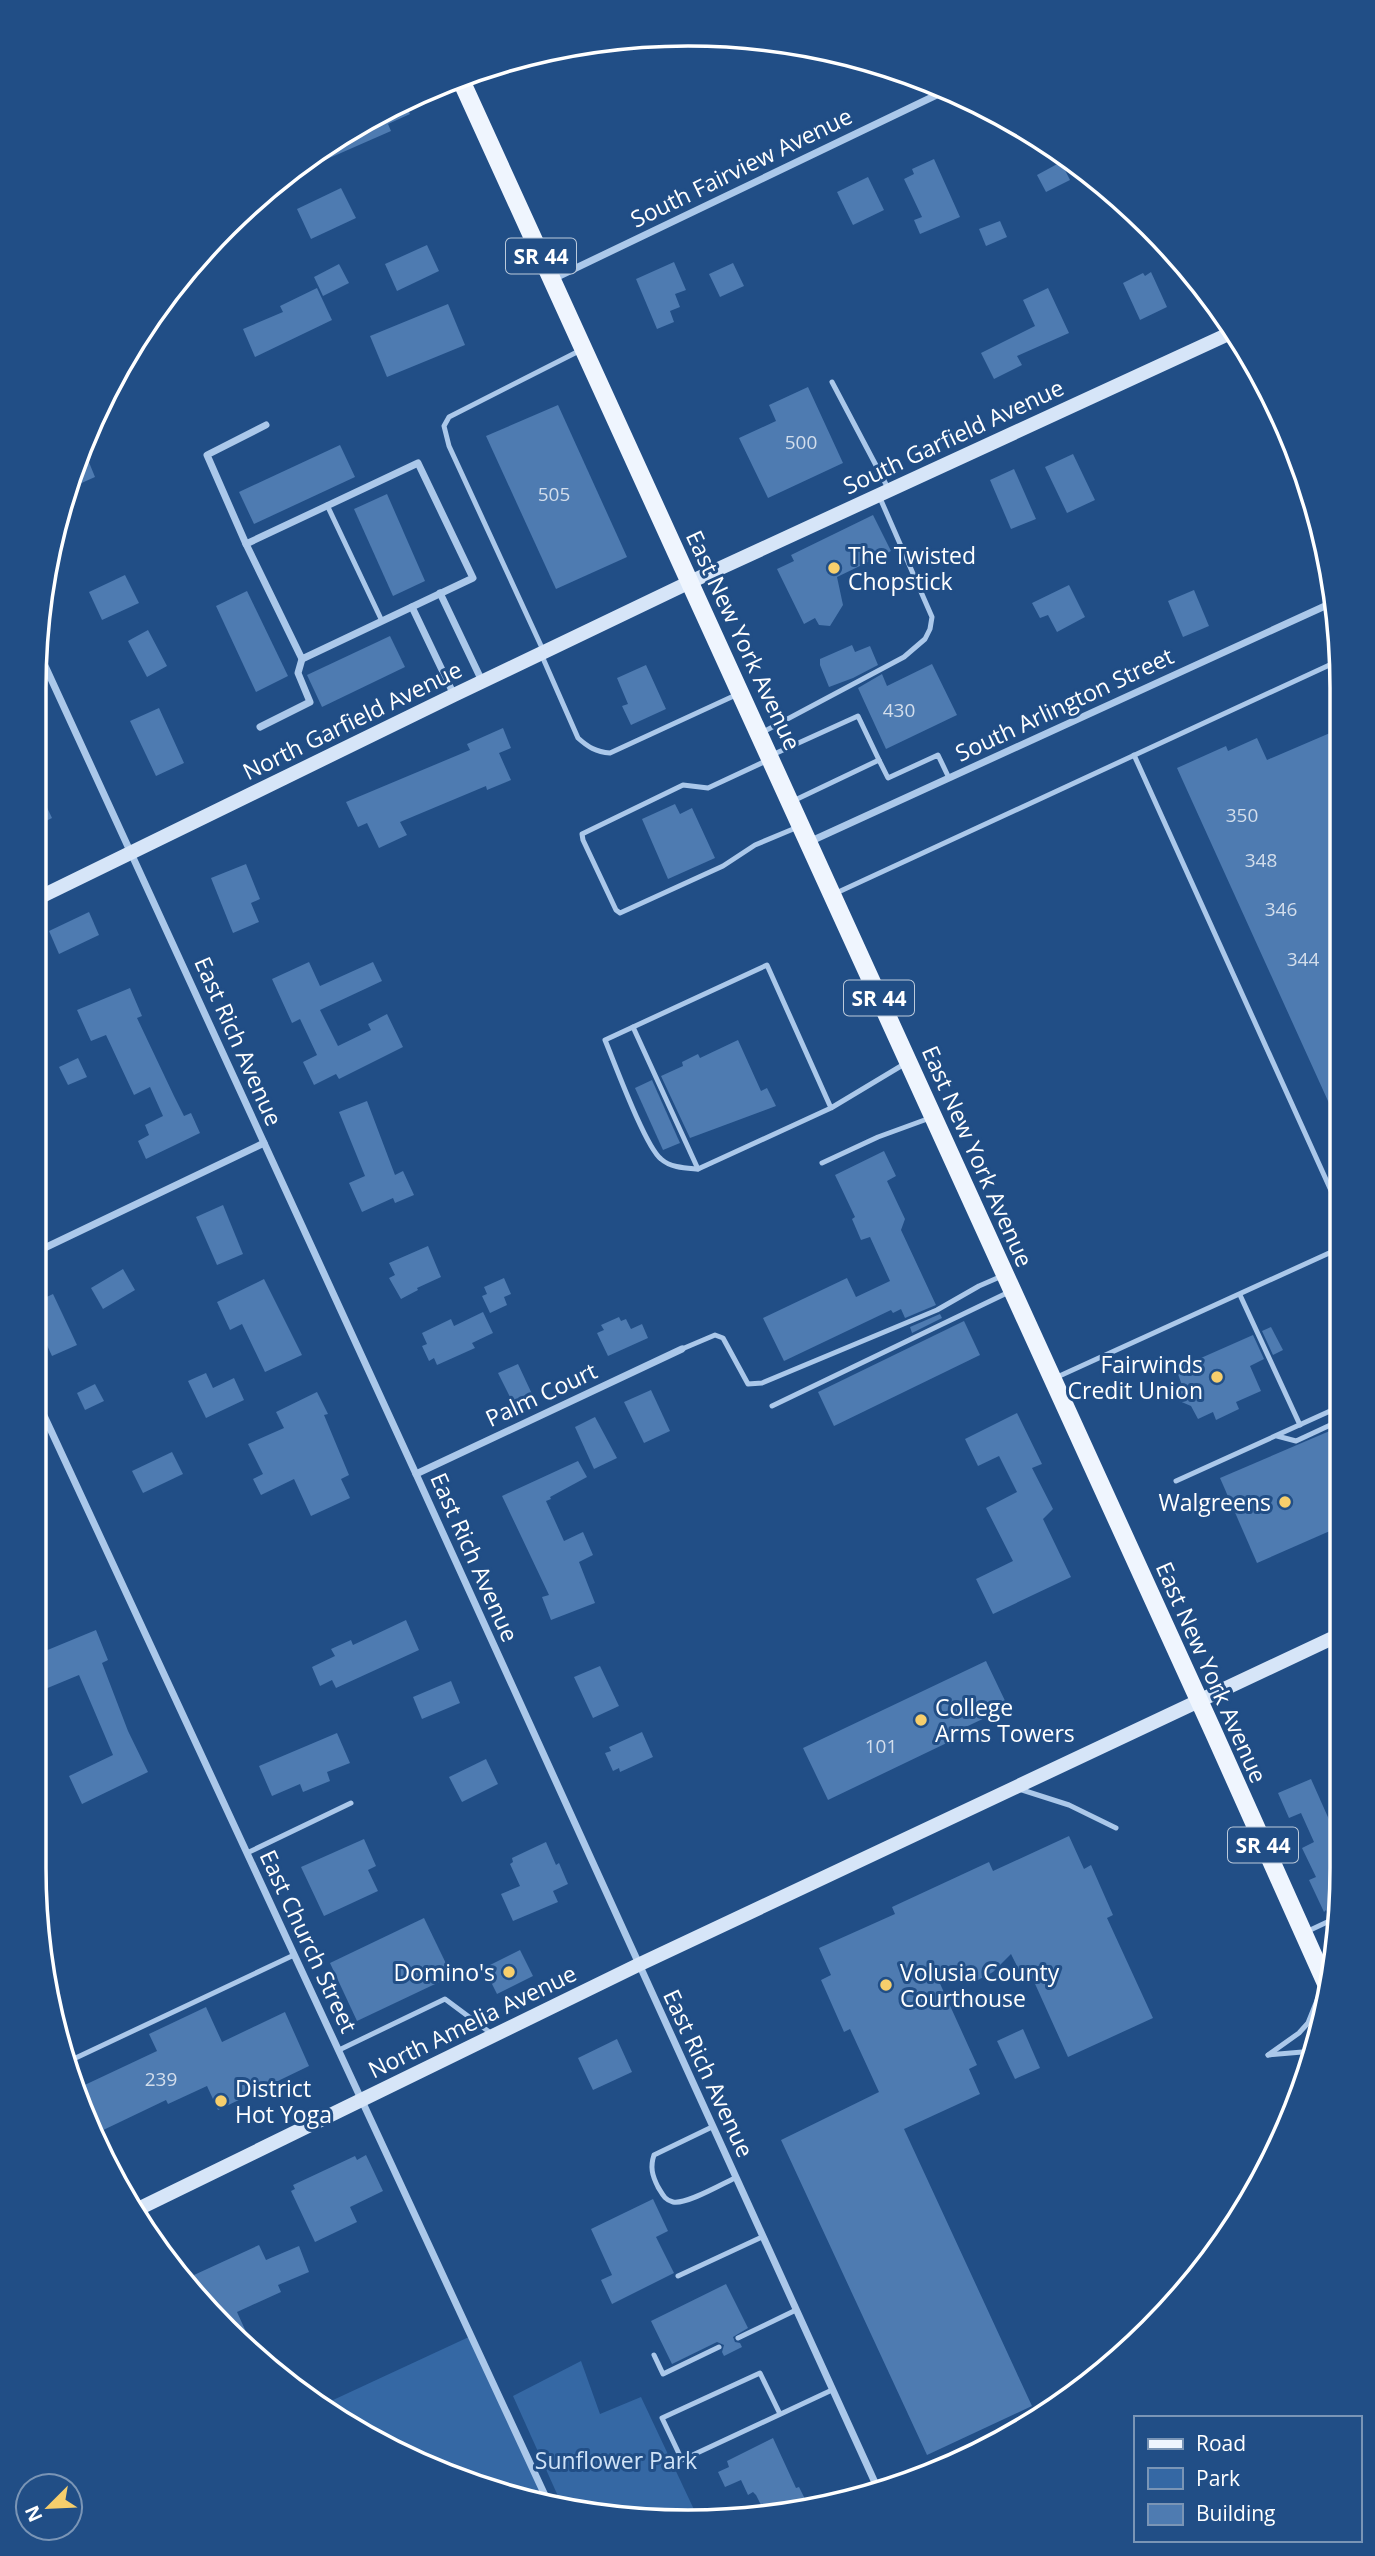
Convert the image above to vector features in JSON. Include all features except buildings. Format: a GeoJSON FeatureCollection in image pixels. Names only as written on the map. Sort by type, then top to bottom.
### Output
{"type":"FeatureCollection","features":[{"type":"Feature","properties":{"kind":"main road","name":"East New York Avenue"},"geometry":{"type":"LineString","coordinates":[[464,86],[1321,1973]]}},
{"type":"Feature","properties":{"kind":"main road","name":"South Garfield Avenue"},"geometry":{"type":"LineString","coordinates":[[690,582],[1224,336]]}},
{"type":"Feature","properties":{"kind":"main road","name":"North Garfield Avenue"},"geometry":{"type":"LineString","coordinates":[[46,894],[690,582]]}},
{"type":"Feature","properties":{"kind":"main road","name":"North Amelia Avenue"},"geometry":{"type":"LineString","coordinates":[[143,2207],[638,1965],[1330,1639]]}},
{"type":"Feature","properties":{"kind":"street","name":"South Fairview Avenue"},"geometry":{"type":"LineString","coordinates":[[552,279],[936,95]]}},
{"type":"Feature","properties":{"kind":"street"},"geometry":{"type":"LineString","coordinates":[[260,727],[310,702],[298,673],[302,659],[246,544],[207,455],[266,425]]}},
{"type":"Feature","properties":{"kind":"street"},"geometry":{"type":"LineString","coordinates":[[246,544],[418,463],[473,578],[302,659]]}},
{"type":"Feature","properties":{"kind":"street"},"geometry":{"type":"LineString","coordinates":[[440,593],[482,681]]}},
{"type":"Feature","properties":{"kind":"street","name":"South Arlington Street"},"geometry":{"type":"LineString","coordinates":[[809,842],[1324,606]]}},
{"type":"Feature","properties":{"kind":"street"},"geometry":{"type":"LineString","coordinates":[[412,607],[454,695]]}},
{"type":"Feature","properties":{"kind":"street","name":"East Rich Avenue"},"geometry":{"type":"LineString","coordinates":[[46,669],[875,2482]]}},
{"type":"Feature","properties":{"kind":"street"},"geometry":{"type":"LineString","coordinates":[[46,1247],[264,1143]]}},
{"type":"Feature","properties":{"kind":"street","name":"Palm Court"},"geometry":{"type":"LineString","coordinates":[[416,1474],[682,1349]]}},
{"type":"Feature","properties":{"kind":"street","name":"East Church Street"},"geometry":{"type":"LineString","coordinates":[[46,1420],[544,2494]]}},
{"type":"Feature","properties":{"kind":"lane"},"geometry":{"type":"LineString","coordinates":[[583,348],[449,417],[444,426],[449,446],[578,738],[599,752],[610,753],[740,692]]}},
{"type":"Feature","properties":{"kind":"lane"},"geometry":{"type":"LineString","coordinates":[[759,734],[904,657],[925,639],[930,628],[932,617],[884,492],[832,382]]}},
{"type":"Feature","properties":{"kind":"lane"},"geometry":{"type":"LineString","coordinates":[[327,505],[382,621]]}},
{"type":"Feature","properties":{"kind":"lane"},"geometry":{"type":"LineString","coordinates":[[833,895],[1329,665]]}},
{"type":"Feature","properties":{"kind":"lane"},"geometry":{"type":"LineString","coordinates":[[801,825],[755,845],[723,866],[620,914],[582,834],[683,785],[708,788],[858,716],[888,778],[938,755],[949,778]]}},
{"type":"Feature","properties":{"kind":"lane"},"geometry":{"type":"LineString","coordinates":[[1134,755],[1330,1188]]}},
{"type":"Feature","properties":{"kind":"lane"},"geometry":{"type":"LineString","coordinates":[[790,802],[879,760]]}},
{"type":"Feature","properties":{"kind":"lane"},"geometry":{"type":"LineString","coordinates":[[831,1108],[766,965],[605,1040],[650,1143],[662,1160],[678,1167],[698,1168],[831,1108],[908,1062]]}},
{"type":"Feature","properties":{"kind":"lane"},"geometry":{"type":"LineString","coordinates":[[633,1027],[698,1168]]}},
{"type":"Feature","properties":{"kind":"lane"},"geometry":{"type":"LineString","coordinates":[[822,1163],[933,1117]]}},
{"type":"Feature","properties":{"kind":"lane"},"geometry":{"type":"LineString","coordinates":[[1052,1379],[1330,1252]]}},
{"type":"Feature","properties":{"kind":"lane"},"geometry":{"type":"LineString","coordinates":[[682,1349],[715,1335],[723,1338],[748,1384],[762,1383],[937,1310],[979,1286],[1009,1283]]}},
{"type":"Feature","properties":{"kind":"lane"},"geometry":{"type":"LineString","coordinates":[[772,1406],[1009,1283]]}},
{"type":"Feature","properties":{"kind":"lane"},"geometry":{"type":"LineString","coordinates":[[1240,1294],[1300,1425]]}},
{"type":"Feature","properties":{"kind":"lane"},"geometry":{"type":"LineString","coordinates":[[1177,1481],[1330,1411]]}},
{"type":"Feature","properties":{"kind":"lane"},"geometry":{"type":"LineString","coordinates":[[1275,1436],[1296,1441],[1330,1425]]}},
{"type":"Feature","properties":{"kind":"lane"},"geometry":{"type":"LineString","coordinates":[[1016,1788],[1069,1805],[1116,1828]]}},
{"type":"Feature","properties":{"kind":"lane"},"geometry":{"type":"LineString","coordinates":[[247,1853],[351,1803]]}},
{"type":"Feature","properties":{"kind":"lane"},"geometry":{"type":"LineString","coordinates":[[1303,1934],[1327,1922]]}},
{"type":"Feature","properties":{"kind":"lane"},"geometry":{"type":"LineString","coordinates":[[75,2058],[294,1955]]}},
{"type":"Feature","properties":{"kind":"lane"},"geometry":{"type":"LineString","coordinates":[[339,2050],[445,1999],[495,2036]]}},
{"type":"Feature","properties":{"kind":"lane"},"geometry":{"type":"LineString","coordinates":[[1302,2052],[1268,2055],[1299,2033],[1313,2013]]}},
{"type":"Feature","properties":{"kind":"lane"},"geometry":{"type":"LineString","coordinates":[[712,2127],[654,2155],[651,2165],[653,2177],[664,2197],[674,2202],[685,2200],[735,2178]]}},
{"type":"Feature","properties":{"kind":"lane"},"geometry":{"type":"LineString","coordinates":[[678,2276],[762,2237]]}},
{"type":"Feature","properties":{"kind":"lane"},"geometry":{"type":"LineString","coordinates":[[738,2338],[796,2310]]}},
{"type":"Feature","properties":{"kind":"lane"},"geometry":{"type":"LineString","coordinates":[[654,2356],[663,2374],[719,2347]]}},
{"type":"Feature","properties":{"kind":"lane"},"geometry":{"type":"LineString","coordinates":[[780,2414],[760,2372],[662,2418],[682,2460],[832,2390]]}},
{"type":"Feature","properties":{"kind":"green space"},"geometry":{"type":"Polygon","coordinates":[[[471,2336],[544,2494],[521,2489],[442,2462],[366,2424],[330,2401],[471,2336]]]}},
{"type":"Feature","properties":{"kind":"green space","name":"Sunflower Park"},"geometry":{"type":"Polygon","coordinates":[[[581,2361],[600,2414],[641,2397],[694,2510],[646,2509],[559,2497],[513,2396],[581,2361]]]}},
{"type":"Feature","properties":{"kind":"place","name":"The Twisted Chopstick"},"geometry":{"type":"Point","coordinates":[834,568]}},
{"type":"Feature","properties":{"kind":"place","name":"Fairwinds Credit Union"},"geometry":{"type":"Point","coordinates":[1217,1377]}},
{"type":"Feature","properties":{"kind":"place","name":"Walgreens"},"geometry":{"type":"Point","coordinates":[1285,1502]}},
{"type":"Feature","properties":{"kind":"place","name":"College Arms Towers"},"geometry":{"type":"Point","coordinates":[921,1720]}},
{"type":"Feature","properties":{"kind":"place","name":"Domino's"},"geometry":{"type":"Point","coordinates":[509,1972]}},
{"type":"Feature","properties":{"kind":"place","name":"Volusia County Courthouse"},"geometry":{"type":"Point","coordinates":[886,1985]}},
{"type":"Feature","properties":{"kind":"place","name":"District Hot Yoga"},"geometry":{"type":"Point","coordinates":[221,2101]}}]}
